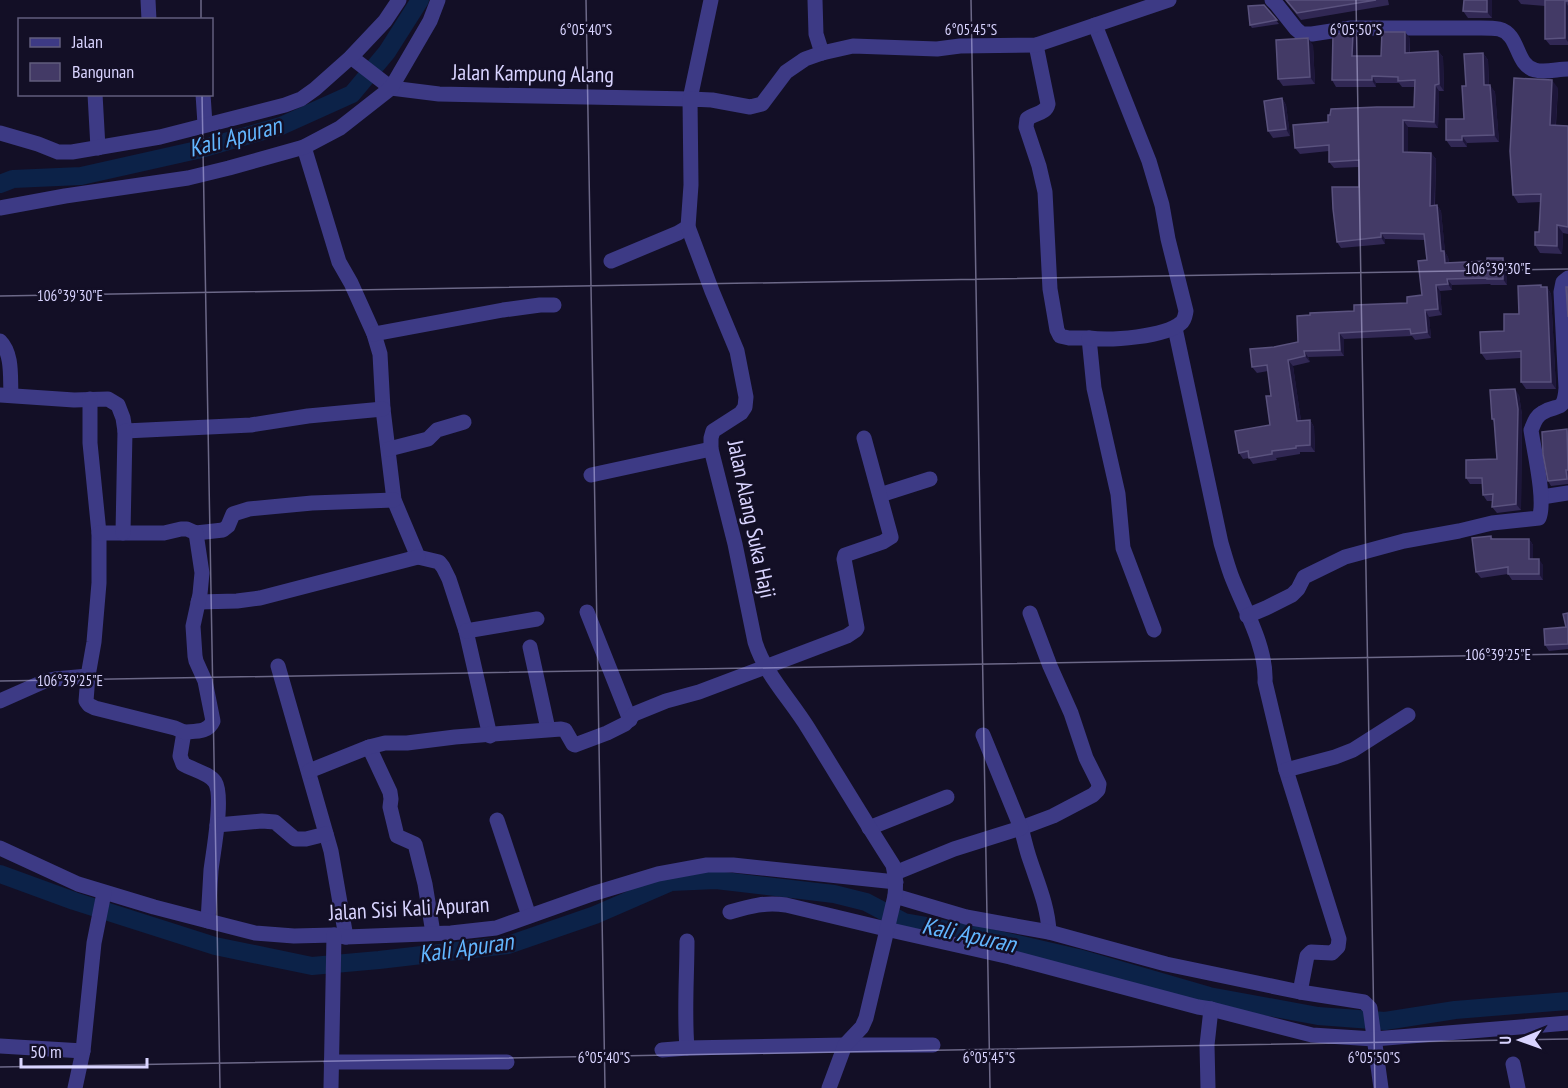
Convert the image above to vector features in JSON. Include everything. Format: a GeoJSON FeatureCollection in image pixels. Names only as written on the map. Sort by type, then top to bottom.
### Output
{"type":"FeatureCollection","features":[{"type":"Feature","properties":{"kind":"street"},"geometry":{"type":"LineString","coordinates":[[148,0],[149,18]]}},
{"type":"Feature","properties":{"kind":"street"},"geometry":{"type":"LineString","coordinates":[[0,133],[58,152],[72,152],[160,137],[285,105],[301,99],[356,60],[399,0]]}},
{"type":"Feature","properties":{"kind":"street"},"geometry":{"type":"LineString","coordinates":[[0,208],[188,178],[304,147],[340,128],[385,83],[430,21],[438,0]]}},
{"type":"Feature","properties":{"kind":"street","name":"Jalan Alang Suka Haji"},"geometry":{"type":"LineString","coordinates":[[711,0],[690,99],[691,185],[688,227],[737,351],[746,397],[746,407],[741,413],[713,431],[711,449],[735,544],[754,642],[759,656],[893,865],[895,888]]}},
{"type":"Feature","properties":{"kind":"street"},"geometry":{"type":"LineString","coordinates":[[814,0],[815,28],[822,53]]}},
{"type":"Feature","properties":{"kind":"street"},"geometry":{"type":"LineString","coordinates":[[690,99],[719,101],[750,107],[762,104],[786,72],[805,59],[822,53],[852,46],[937,49],[960,46],[1036,45],[1169,0]]}},
{"type":"Feature","properties":{"kind":"street"},"geometry":{"type":"LineString","coordinates":[[1272,0],[1302,34],[1351,28],[1501,29],[1512,36],[1527,66],[1535,70],[1568,69]]}},
{"type":"Feature","properties":{"kind":"street"},"geometry":{"type":"LineString","coordinates":[[1036,45],[1048,104],[1044,111],[1029,117],[1026,127],[1045,192],[1050,289],[1057,330],[1064,338],[1099,339],[1155,335],[1174,328],[1184,320],[1186,311],[1162,205],[1149,160],[1095,25]]}},
{"type":"Feature","properties":{"kind":"street"},"geometry":{"type":"LineString","coordinates":[[356,60],[385,83]]}},
{"type":"Feature","properties":{"kind":"street","name":"Jalan Kampung Alang"},"geometry":{"type":"LineString","coordinates":[[385,83],[439,94],[690,99]]}},
{"type":"Feature","properties":{"kind":"street"},"geometry":{"type":"LineString","coordinates":[[95,96],[99,148]]}},
{"type":"Feature","properties":{"kind":"street"},"geometry":{"type":"LineString","coordinates":[[203,96],[205,124]]}},
{"type":"Feature","properties":{"kind":"street"},"geometry":{"type":"LineString","coordinates":[[304,147],[339,262],[374,334],[380,354],[383,409],[394,500],[418,557]]}},
{"type":"Feature","properties":{"kind":"street"},"geometry":{"type":"LineString","coordinates":[[611,261],[688,227]]}},
{"type":"Feature","properties":{"kind":"street"},"geometry":{"type":"LineString","coordinates":[[1247,616],[1292,595],[1304,577],[1344,557],[1404,541],[1492,523],[1539,518],[1542,496],[1531,430],[1535,420],[1542,413],[1561,406],[1565,399],[1561,292],[1563,282],[1568,278]]}},
{"type":"Feature","properties":{"kind":"street"},"geometry":{"type":"LineString","coordinates":[[374,334],[503,310],[554,305]]}},
{"type":"Feature","properties":{"kind":"street"},"geometry":{"type":"LineString","coordinates":[[1174,328],[1221,543],[1229,571],[1263,654],[1265,682],[1286,770],[1339,939],[1338,947],[1332,953],[1311,952],[1307,956],[1300,992]]}},
{"type":"Feature","properties":{"kind":"street"},"geometry":{"type":"LineString","coordinates":[[1089,338],[1094,388],[1118,494],[1124,548],[1154,630]]}},
{"type":"Feature","properties":{"kind":"street"},"geometry":{"type":"LineString","coordinates":[[0,341],[8,353],[6,395],[74,400],[108,399],[118,405],[125,431],[123,533]]}},
{"type":"Feature","properties":{"kind":"street"},"geometry":{"type":"LineString","coordinates":[[90,399],[90,443],[99,533],[99,583],[86,696],[89,705],[184,732],[209,728],[213,721],[205,681],[196,661],[193,626],[202,573],[196,533]]}},
{"type":"Feature","properties":{"kind":"street"},"geometry":{"type":"LineString","coordinates":[[125,431],[251,425],[308,416],[383,409]]}},
{"type":"Feature","properties":{"kind":"street"},"geometry":{"type":"LineString","coordinates":[[389,449],[428,439],[437,430],[464,422]]}},
{"type":"Feature","properties":{"kind":"street"},"geometry":{"type":"LineString","coordinates":[[309,771],[385,743],[490,736],[549,729],[565,730],[575,745],[607,733],[630,720],[634,714],[666,701],[766,668],[847,636],[856,630],[857,624],[845,555],[891,537],[864,438]]}},
{"type":"Feature","properties":{"kind":"street"},"geometry":{"type":"LineString","coordinates":[[591,476],[711,449]]}},
{"type":"Feature","properties":{"kind":"street"},"geometry":{"type":"LineString","coordinates":[[880,495],[930,479]]}},
{"type":"Feature","properties":{"kind":"street"},"geometry":{"type":"LineString","coordinates":[[1542,496],[1568,493]]}},
{"type":"Feature","properties":{"kind":"street"},"geometry":{"type":"LineString","coordinates":[[99,533],[164,532],[180,529],[188,529],[196,533],[224,530],[233,514],[249,509],[312,503],[394,500]]}},
{"type":"Feature","properties":{"kind":"street"},"geometry":{"type":"LineString","coordinates":[[198,602],[260,598],[418,557],[439,562],[443,567],[466,631],[490,736]]}},
{"type":"Feature","properties":{"kind":"street"},"geometry":{"type":"LineString","coordinates":[[587,612],[630,720]]}},
{"type":"Feature","properties":{"kind":"street"},"geometry":{"type":"LineString","coordinates":[[829,1088],[845,1045],[862,1027],[866,1018],[895,888],[954,849],[1053,816],[1098,790],[1099,784],[1086,758],[1071,713],[1030,613]]}},
{"type":"Feature","properties":{"kind":"street"},"geometry":{"type":"LineString","coordinates":[[466,631],[537,619]]}},
{"type":"Feature","properties":{"kind":"street"},"geometry":{"type":"LineString","coordinates":[[530,646],[549,729]]}},
{"type":"Feature","properties":{"kind":"street"},"geometry":{"type":"LineString","coordinates":[[278,666],[331,851],[338,939],[333,980],[330,1088]]}},
{"type":"Feature","properties":{"kind":"street"},"geometry":{"type":"LineString","coordinates":[[0,701],[45,681],[88,676]]}},
{"type":"Feature","properties":{"kind":"street"},"geometry":{"type":"LineString","coordinates":[[1286,770],[1353,750],[1408,715]]}},
{"type":"Feature","properties":{"kind":"street"},"geometry":{"type":"LineString","coordinates":[[184,732],[180,756],[183,764],[208,776],[217,786],[217,825],[208,921]]}},
{"type":"Feature","properties":{"kind":"street"},"geometry":{"type":"LineString","coordinates":[[983,735],[1021,828],[1043,898],[1049,932]]}},
{"type":"Feature","properties":{"kind":"street"},"geometry":{"type":"LineString","coordinates":[[369,747],[390,792],[392,799],[390,807],[397,836],[415,844],[433,933]]}},
{"type":"Feature","properties":{"kind":"street"},"geometry":{"type":"LineString","coordinates":[[870,828],[947,797]]}},
{"type":"Feature","properties":{"kind":"street"},"geometry":{"type":"LineString","coordinates":[[497,820],[529,916]]}},
{"type":"Feature","properties":{"kind":"street"},"geometry":{"type":"LineString","coordinates":[[217,825],[275,822],[295,839],[326,834]]}},
{"type":"Feature","properties":{"kind":"street","name":"Jalan Sisi Kali Apuran"},"geometry":{"type":"LineString","coordinates":[[0,848],[103,897],[255,933],[338,939],[451,933],[496,928],[592,894],[658,874],[707,865],[751,866],[895,888],[966,917],[1049,932],[1166,964],[1300,992],[1358,1000],[1370,1008],[1374,1035]]}},
{"type":"Feature","properties":{"kind":"street"},"geometry":{"type":"LineString","coordinates":[[75,1088],[83,1051],[93,943],[103,897]]}},
{"type":"Feature","properties":{"kind":"street"},"geometry":{"type":"LineString","coordinates":[[730,912],[759,904],[773,903],[887,924],[1312,1035],[1374,1035],[1568,1023]]}},
{"type":"Feature","properties":{"kind":"street"},"geometry":{"type":"LineString","coordinates":[[687,941],[685,1022],[687,1048]]}},
{"type":"Feature","properties":{"kind":"street"},"geometry":{"type":"LineString","coordinates":[[1208,1088],[1207,1045],[1211,1009]]}},
{"type":"Feature","properties":{"kind":"street"},"geometry":{"type":"LineString","coordinates":[[1374,1035],[1382,1088]]}},
{"type":"Feature","properties":{"kind":"street"},"geometry":{"type":"LineString","coordinates":[[662,1050],[933,1045]]}},
{"type":"Feature","properties":{"kind":"street"},"geometry":{"type":"LineString","coordinates":[[0,1046],[83,1051]]}},
{"type":"Feature","properties":{"kind":"street"},"geometry":{"type":"LineString","coordinates":[[331,1062],[507,1062]]}},
{"type":"Feature","properties":{"kind":"street"},"geometry":{"type":"LineString","coordinates":[[1513,1064],[1518,1088]]}},
{"type":"Feature","properties":{"kind":"building"},"geometry":{"type":"Polygon","coordinates":[[[1286,0],[1376,0],[1297,13],[1286,0]]]}},
{"type":"Feature","properties":{"kind":"building"},"geometry":{"type":"Polygon","coordinates":[[[1464,0],[1487,0],[1487,12],[1463,11],[1464,0]]]}},
{"type":"Feature","properties":{"kind":"building"},"geometry":{"type":"Polygon","coordinates":[[[1545,0],[1568,0],[1565,1],[1565,38],[1545,39],[1545,0]]]}},
{"type":"Feature","properties":{"kind":"building"},"geometry":{"type":"Polygon","coordinates":[[[1264,5],[1277,20],[1250,25],[1248,6],[1264,5]]]}},
{"type":"Feature","properties":{"kind":"building"},"geometry":{"type":"Polygon","coordinates":[[[1382,32],[1405,32],[1405,53],[1438,51],[1439,84],[1435,85],[1434,122],[1403,120],[1403,152],[1431,153],[1430,206],[1437,205],[1441,251],[1444,251],[1445,263],[1503,258],[1503,279],[1447,279],[1448,284],[1436,285],[1438,309],[1425,310],[1427,332],[1411,334],[1410,329],[1339,333],[1340,350],[1304,351],[1305,356],[1288,360],[1297,421],[1310,420],[1310,445],[1272,451],[1272,454],[1249,458],[1248,451],[1239,453],[1235,431],[1270,425],[1266,396],[1271,396],[1267,365],[1252,367],[1250,349],[1298,342],[1297,316],[1310,315],[1310,313],[1354,311],[1354,305],[1407,303],[1407,297],[1422,295],[1418,261],[1427,260],[1424,234],[1381,233],[1381,237],[1337,242],[1332,187],[1359,187],[1359,160],[1329,162],[1329,145],[1295,148],[1293,125],[1328,122],[1331,109],[1414,107],[1415,80],[1398,81],[1398,77],[1372,76],[1372,80],[1332,80],[1333,34],[1353,33],[1352,56],[1381,56],[1382,32]]]}},
{"type":"Feature","properties":{"kind":"building"},"geometry":{"type":"Polygon","coordinates":[[[1308,38],[1310,77],[1278,79],[1276,40],[1308,38]]]}},
{"type":"Feature","properties":{"kind":"building"},"geometry":{"type":"Polygon","coordinates":[[[1483,53],[1484,85],[1490,85],[1494,135],[1462,136],[1462,140],[1446,140],[1446,119],[1464,119],[1462,86],[1466,86],[1464,54],[1483,53]]]}},
{"type":"Feature","properties":{"kind":"building"},"geometry":{"type":"Polygon","coordinates":[[[1514,78],[1552,80],[1550,125],[1568,126],[1568,227],[1557,225],[1557,246],[1535,245],[1535,232],[1539,232],[1541,194],[1513,195],[1510,151],[1514,78]]]}},
{"type":"Feature","properties":{"kind":"building"},"geometry":{"type":"Polygon","coordinates":[[[1282,98],[1286,129],[1268,131],[1264,101],[1282,98]]]}},
{"type":"Feature","properties":{"kind":"building"},"geometry":{"type":"Polygon","coordinates":[[[1541,285],[1541,287],[1547,287],[1551,382],[1521,382],[1521,351],[1481,353],[1480,332],[1504,331],[1504,314],[1519,314],[1518,286],[1541,285]]]}},
{"type":"Feature","properties":{"kind":"building"},"geometry":{"type":"Polygon","coordinates":[[[1566,287],[1568,287],[1568,317],[1566,287]]]}},
{"type":"Feature","properties":{"kind":"building"},"geometry":{"type":"Polygon","coordinates":[[[1515,389],[1518,409],[1516,504],[1492,507],[1493,494],[1483,495],[1482,478],[1466,478],[1466,460],[1497,459],[1490,390],[1515,389]]]}},
{"type":"Feature","properties":{"kind":"building"},"geometry":{"type":"Polygon","coordinates":[[[1567,429],[1567,479],[1548,481],[1542,432],[1567,429]]]}},
{"type":"Feature","properties":{"kind":"building"},"geometry":{"type":"Polygon","coordinates":[[[1491,536],[1491,539],[1529,539],[1529,559],[1539,559],[1539,574],[1508,574],[1508,567],[1476,572],[1472,538],[1491,536]]]}},
{"type":"Feature","properties":{"kind":"building"},"geometry":{"type":"Polygon","coordinates":[[[1568,613],[1568,644],[1545,645],[1544,629],[1566,627],[1563,614],[1568,613]]]}},
{"type":"Feature","properties":{"kind":"waterway","name":"Kali Apuran"},"geometry":{"type":"LineString","coordinates":[[0,184],[13,179],[81,176],[197,150],[281,126],[352,94],[387,52],[420,0]]}},
{"type":"Feature","properties":{"kind":"waterway","name":"Kali Apuran"},"geometry":{"type":"LineString","coordinates":[[0,874],[74,901],[215,946],[312,966],[508,945],[595,915],[671,882],[716,880],[834,894],[866,902],[904,922],[978,935],[1078,958],[1209,996],[1318,1016],[1385,1021],[1455,1010],[1568,1001]]}}]}
